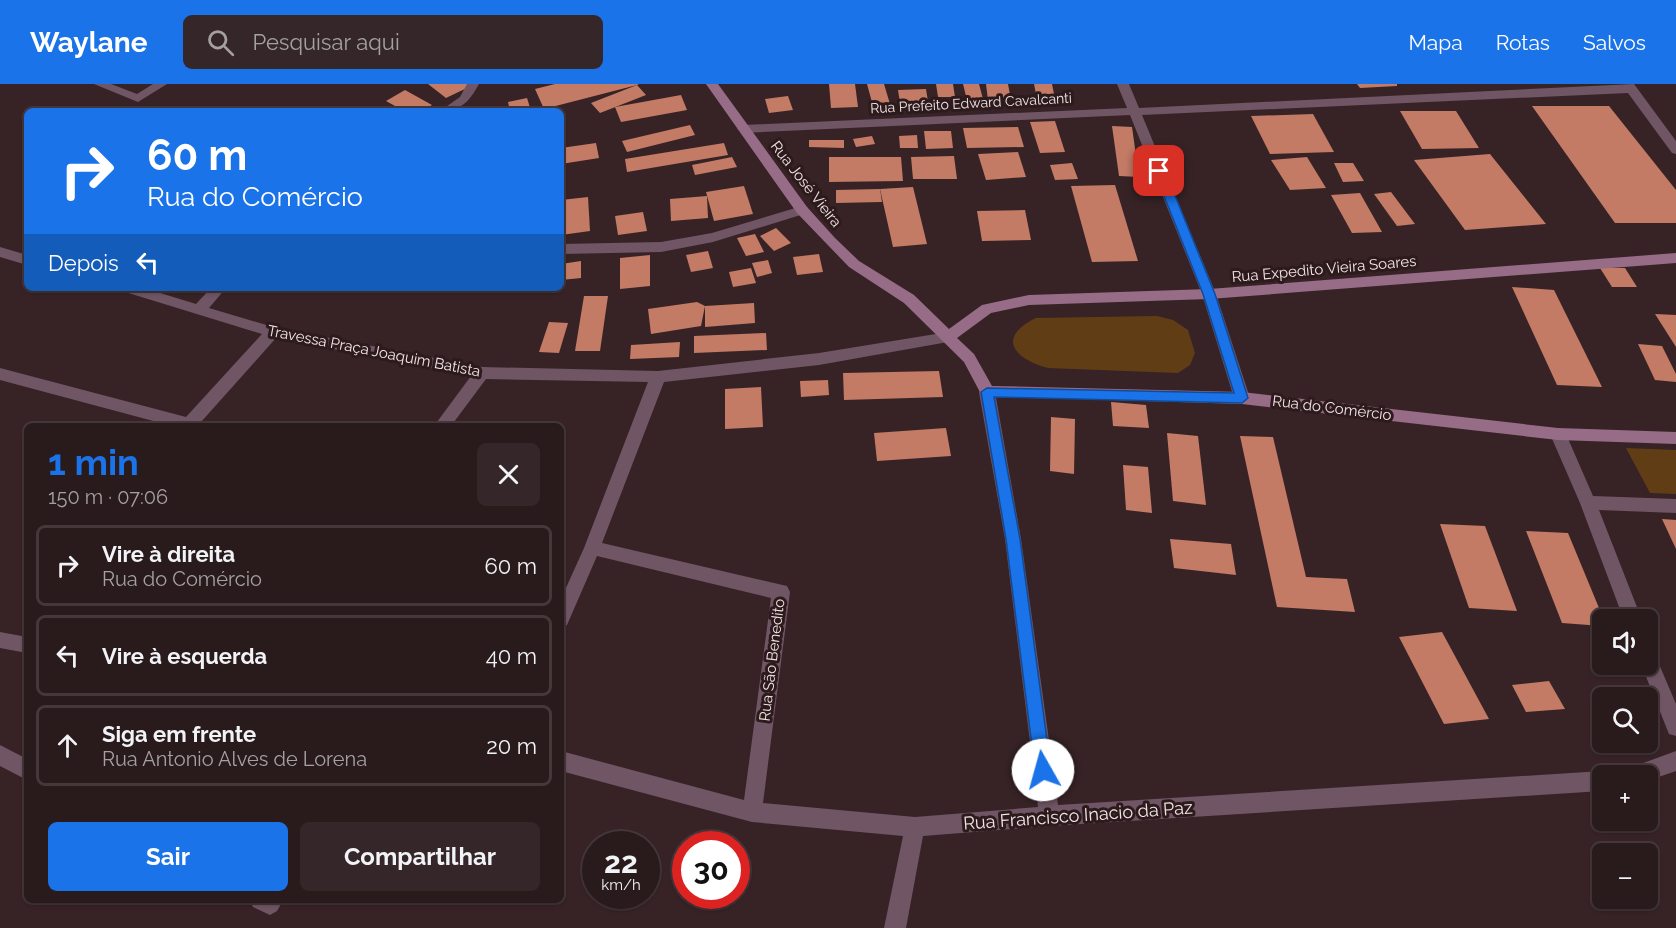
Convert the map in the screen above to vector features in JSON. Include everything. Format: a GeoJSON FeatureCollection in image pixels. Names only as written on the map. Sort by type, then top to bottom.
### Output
{"type":"FeatureCollection","features":[{"type":"Feature","properties":{"kind":"main road","name":"Rua José Vieira"},"geometry":{"type":"LineString","coordinates":[[712,84],[802,210],[854,264],[909,299],[969,357],[987,392]]}},
{"type":"Feature","properties":{"kind":"main road","name":"Rua Expedito Vieira Soares"},"geometry":{"type":"LineString","coordinates":[[948,337],[987,309],[1029,300],[1209,294],[1676,258]]}},
{"type":"Feature","properties":{"kind":"main road","name":"Rua do Comércio"},"geometry":{"type":"LineString","coordinates":[[987,392],[1242,398],[1558,434],[1676,438]]}},
{"type":"Feature","properties":{"kind":"street"},"geometry":{"type":"LineString","coordinates":[[100,84],[138,98],[161,84]]}},
{"type":"Feature","properties":{"kind":"street"},"geometry":{"type":"LineString","coordinates":[[451,108],[465,99],[473,84]]}},
{"type":"Feature","properties":{"kind":"street"},"geometry":{"type":"LineString","coordinates":[[1123,84],[1209,294],[1242,398]]}},
{"type":"Feature","properties":{"kind":"street"},"geometry":{"type":"LineString","coordinates":[[1630,86],[1676,150]]}},
{"type":"Feature","properties":{"kind":"street","name":"Rua Prefeito Edward Cavalcanti"},"geometry":{"type":"LineString","coordinates":[[743,129],[1630,86]]}},
{"type":"Feature","properties":{"kind":"street"},"geometry":{"type":"LineString","coordinates":[[564,249],[661,247],[713,237],[802,210]]}},
{"type":"Feature","properties":{"kind":"street"},"geometry":{"type":"LineString","coordinates":[[0,252],[24,259]]}},
{"type":"Feature","properties":{"kind":"street","name":"Travessa Praça Joaquim Batista"},"geometry":{"type":"LineString","coordinates":[[138,291],[273,332],[482,373],[658,377],[819,359],[948,337]]}},
{"type":"Feature","properties":{"kind":"street"},"geometry":{"type":"LineString","coordinates":[[200,308],[216,291]]}},
{"type":"Feature","properties":{"kind":"street"},"geometry":{"type":"LineString","coordinates":[[194,423],[273,332]]}},
{"type":"Feature","properties":{"kind":"street"},"geometry":{"type":"LineString","coordinates":[[444,423],[482,373]]}},
{"type":"Feature","properties":{"kind":"street"},"geometry":{"type":"LineString","coordinates":[[0,374],[184,423]]}},
{"type":"Feature","properties":{"kind":"street"},"geometry":{"type":"LineString","coordinates":[[564,612],[592,548],[658,377]]}},
{"type":"Feature","properties":{"kind":"street"},"geometry":{"type":"LineString","coordinates":[[987,392],[1013,539],[1049,816]]}},
{"type":"Feature","properties":{"kind":"street"},"geometry":{"type":"LineString","coordinates":[[1558,434],[1588,502],[1629,609]]}},
{"type":"Feature","properties":{"kind":"street"},"geometry":{"type":"LineString","coordinates":[[1588,502],[1676,507]]}},
{"type":"Feature","properties":{"kind":"street","name":"Rua São Benedito"},"geometry":{"type":"LineString","coordinates":[[592,548],[781,592],[753,812]]}},
{"type":"Feature","properties":{"kind":"street"},"geometry":{"type":"LineString","coordinates":[[0,640],[24,644]]}},
{"type":"Feature","properties":{"kind":"street"},"geometry":{"type":"LineString","coordinates":[[1655,675],[1676,727]]}},
{"type":"Feature","properties":{"kind":"street"},"geometry":{"type":"LineString","coordinates":[[0,755],[24,768]]}},
{"type":"Feature","properties":{"kind":"street"},"geometry":{"type":"LineString","coordinates":[[1658,767],[1676,761]]}},
{"type":"Feature","properties":{"kind":"street","name":"Rua Francisco Inacio da Paz"},"geometry":{"type":"LineString","coordinates":[[564,762],[753,812],[915,827],[1049,816],[1592,782]]}},
{"type":"Feature","properties":{"kind":"street"},"geometry":{"type":"LineString","coordinates":[[896,928],[915,827]]}},
{"type":"Feature","properties":{"kind":"shaded area"},"geometry":{"type":"Polygon","coordinates":[[[1157,316],[1173,320],[1188,330],[1195,353],[1190,365],[1178,373],[1048,368],[1026,359],[1014,347],[1013,340],[1016,333],[1036,318],[1157,316]]]}},
{"type":"Feature","properties":{"kind":"shaded area"},"geometry":{"type":"Polygon","coordinates":[[[1626,448],[1676,450],[1676,494],[1650,493],[1626,448]]]}},
{"type":"Feature","properties":{"kind":"building"},"geometry":{"type":"Polygon","coordinates":[[[428,84],[468,84],[471,86],[446,98],[428,84]]]}},
{"type":"Feature","properties":{"kind":"building"},"geometry":{"type":"Polygon","coordinates":[[[555,84],[639,84],[548,108],[544,108],[535,89],[555,84]]]}},
{"type":"Feature","properties":{"kind":"building"},"geometry":{"type":"Polygon","coordinates":[[[829,84],[855,84],[858,107],[831,108],[829,84]]]}},
{"type":"Feature","properties":{"kind":"building"},"geometry":{"type":"Polygon","coordinates":[[[867,84],[884,84],[890,104],[873,106],[867,84]]]}},
{"type":"Feature","properties":{"kind":"building"},"geometry":{"type":"Polygon","coordinates":[[[936,84],[953,84],[955,97],[938,97],[936,84]]]}},
{"type":"Feature","properties":{"kind":"building"},"geometry":{"type":"Polygon","coordinates":[[[963,84],[979,84],[983,99],[967,100],[963,84]]]}},
{"type":"Feature","properties":{"kind":"building"},"geometry":{"type":"Polygon","coordinates":[[[986,84],[1008,84],[1011,100],[988,100],[986,84]]]}},
{"type":"Feature","properties":{"kind":"building"},"geometry":{"type":"Polygon","coordinates":[[[1034,84],[1052,84],[1054,94],[1036,94],[1034,84]]]}},
{"type":"Feature","properties":{"kind":"building"},"geometry":{"type":"Polygon","coordinates":[[[1357,84],[1397,84],[1397,86],[1360,88],[1357,84]]]}},
{"type":"Feature","properties":{"kind":"building"},"geometry":{"type":"Polygon","coordinates":[[[637,85],[646,95],[600,113],[591,103],[637,85]]]}},
{"type":"Feature","properties":{"kind":"building"},"geometry":{"type":"Polygon","coordinates":[[[926,89],[928,102],[900,103],[898,90],[926,89]]]}},
{"type":"Feature","properties":{"kind":"building"},"geometry":{"type":"Polygon","coordinates":[[[405,90],[432,105],[427,108],[399,108],[386,101],[405,90]]]}},
{"type":"Feature","properties":{"kind":"building"},"geometry":{"type":"Polygon","coordinates":[[[681,95],[687,110],[621,122],[615,107],[681,95]]]}},
{"type":"Feature","properties":{"kind":"building"},"geometry":{"type":"Polygon","coordinates":[[[788,96],[793,110],[769,113],[765,99],[788,96]]]}},
{"type":"Feature","properties":{"kind":"building"},"geometry":{"type":"Polygon","coordinates":[[[527,98],[530,108],[509,108],[508,102],[527,98]]]}},
{"type":"Feature","properties":{"kind":"building"},"geometry":{"type":"Polygon","coordinates":[[[1532,106],[1609,106],[1676,190],[1676,223],[1615,223],[1532,106]]]}},
{"type":"Feature","properties":{"kind":"building"},"geometry":{"type":"Polygon","coordinates":[[[1400,111],[1456,111],[1479,148],[1422,149],[1400,111]]]}},
{"type":"Feature","properties":{"kind":"building"},"geometry":{"type":"Polygon","coordinates":[[[1313,114],[1334,152],[1270,154],[1251,116],[1313,114]]]}},
{"type":"Feature","properties":{"kind":"building"},"geometry":{"type":"Polygon","coordinates":[[[1055,121],[1065,152],[1040,153],[1030,122],[1055,121]]]}},
{"type":"Feature","properties":{"kind":"building"},"geometry":{"type":"Polygon","coordinates":[[[690,125],[695,135],[627,152],[622,141],[690,125]]]}},
{"type":"Feature","properties":{"kind":"building"},"geometry":{"type":"Polygon","coordinates":[[[1112,126],[1132,127],[1139,177],[1119,176],[1112,126]]]}},
{"type":"Feature","properties":{"kind":"building"},"geometry":{"type":"Polygon","coordinates":[[[1018,127],[1024,147],[967,148],[963,128],[1018,127]]]}},
{"type":"Feature","properties":{"kind":"building"},"geometry":{"type":"Polygon","coordinates":[[[924,131],[951,131],[953,148],[926,149],[924,131]]]}},
{"type":"Feature","properties":{"kind":"building"},"geometry":{"type":"Polygon","coordinates":[[[917,135],[918,148],[900,148],[899,136],[917,135]]]}},
{"type":"Feature","properties":{"kind":"building"},"geometry":{"type":"Polygon","coordinates":[[[872,136],[875,144],[856,147],[853,139],[872,136]]]}},
{"type":"Feature","properties":{"kind":"building"},"geometry":{"type":"Polygon","coordinates":[[[809,140],[844,140],[844,148],[809,147],[809,140]]]}},
{"type":"Feature","properties":{"kind":"building"},"geometry":{"type":"Polygon","coordinates":[[[596,143],[599,158],[564,164],[564,148],[596,143]]]}},
{"type":"Feature","properties":{"kind":"building"},"geometry":{"type":"Polygon","coordinates":[[[724,143],[728,155],[627,172],[625,159],[724,143]]]}},
{"type":"Feature","properties":{"kind":"building"},"geometry":{"type":"Polygon","coordinates":[[[1018,152],[1026,177],[986,180],[978,154],[1018,152]]]}},
{"type":"Feature","properties":{"kind":"building"},"geometry":{"type":"Polygon","coordinates":[[[1490,154],[1546,224],[1465,230],[1414,160],[1490,154]]]}},
{"type":"Feature","properties":{"kind":"building"},"geometry":{"type":"Polygon","coordinates":[[[954,156],[957,179],[913,179],[911,157],[954,156]]]}},
{"type":"Feature","properties":{"kind":"building"},"geometry":{"type":"Polygon","coordinates":[[[732,157],[737,167],[695,175],[692,165],[732,157]]]}},
{"type":"Feature","properties":{"kind":"building"},"geometry":{"type":"Polygon","coordinates":[[[829,157],[901,157],[903,181],[829,182],[829,157]]]}},
{"type":"Feature","properties":{"kind":"building"},"geometry":{"type":"Polygon","coordinates":[[[1307,157],[1326,188],[1290,190],[1271,160],[1307,157]]]}},
{"type":"Feature","properties":{"kind":"building"},"geometry":{"type":"Polygon","coordinates":[[[1072,163],[1078,179],[1055,180],[1050,165],[1072,163]]]}},
{"type":"Feature","properties":{"kind":"building"},"geometry":{"type":"Polygon","coordinates":[[[1334,163],[1353,163],[1364,181],[1343,182],[1334,163]]]}},
{"type":"Feature","properties":{"kind":"building"},"geometry":{"type":"Polygon","coordinates":[[[1115,185],[1138,261],[1092,262],[1071,186],[1115,185]]]}},
{"type":"Feature","properties":{"kind":"building"},"geometry":{"type":"Polygon","coordinates":[[[744,186],[753,214],[714,221],[706,192],[744,186]]]}},
{"type":"Feature","properties":{"kind":"building"},"geometry":{"type":"Polygon","coordinates":[[[913,187],[927,244],[893,247],[880,189],[913,187]]]}},
{"type":"Feature","properties":{"kind":"building"},"geometry":{"type":"Polygon","coordinates":[[[880,189],[882,202],[836,203],[836,190],[880,189]]]}},
{"type":"Feature","properties":{"kind":"building"},"geometry":{"type":"Polygon","coordinates":[[[1391,192],[1415,224],[1397,226],[1374,194],[1391,192]]]}},
{"type":"Feature","properties":{"kind":"building"},"geometry":{"type":"Polygon","coordinates":[[[1360,193],[1382,232],[1352,233],[1331,195],[1360,193]]]}},
{"type":"Feature","properties":{"kind":"building"},"geometry":{"type":"Polygon","coordinates":[[[707,196],[708,218],[671,221],[670,199],[707,196]]]}},
{"type":"Feature","properties":{"kind":"building"},"geometry":{"type":"Polygon","coordinates":[[[588,197],[590,231],[564,235],[564,200],[588,197]]]}},
{"type":"Feature","properties":{"kind":"building"},"geometry":{"type":"Polygon","coordinates":[[[1025,210],[1031,240],[982,241],[977,211],[1025,210]]]}},
{"type":"Feature","properties":{"kind":"building"},"geometry":{"type":"Polygon","coordinates":[[[643,212],[647,231],[618,235],[615,216],[643,212]]]}},
{"type":"Feature","properties":{"kind":"building"},"geometry":{"type":"Polygon","coordinates":[[[776,228],[791,243],[774,251],[760,236],[776,228]]]}},
{"type":"Feature","properties":{"kind":"building"},"geometry":{"type":"Polygon","coordinates":[[[755,234],[764,252],[746,256],[737,238],[755,234]]]}},
{"type":"Feature","properties":{"kind":"building"},"geometry":{"type":"Polygon","coordinates":[[[708,251],[713,268],[691,272],[686,255],[708,251]]]}},
{"type":"Feature","properties":{"kind":"building"},"geometry":{"type":"Polygon","coordinates":[[[819,254],[823,272],[797,275],[793,257],[819,254]]]}},
{"type":"Feature","properties":{"kind":"building"},"geometry":{"type":"Polygon","coordinates":[[[650,255],[650,286],[620,289],[620,258],[650,255]]]}},
{"type":"Feature","properties":{"kind":"building"},"geometry":{"type":"Polygon","coordinates":[[[768,260],[772,273],[757,277],[752,263],[768,260]]]}},
{"type":"Feature","properties":{"kind":"building"},"geometry":{"type":"Polygon","coordinates":[[[581,261],[581,278],[564,280],[564,264],[581,261]]]}},
{"type":"Feature","properties":{"kind":"building"},"geometry":{"type":"Polygon","coordinates":[[[751,268],[756,283],[733,287],[729,272],[751,268]]]}},
{"type":"Feature","properties":{"kind":"building"},"geometry":{"type":"Polygon","coordinates":[[[1600,268],[1625,268],[1637,287],[1612,287],[1600,268]]]}},
{"type":"Feature","properties":{"kind":"building"},"geometry":{"type":"Polygon","coordinates":[[[1512,287],[1554,290],[1602,387],[1557,385],[1512,287]]]}},
{"type":"Feature","properties":{"kind":"building"},"geometry":{"type":"Polygon","coordinates":[[[584,296],[608,296],[600,351],[575,351],[584,296]]]}},
{"type":"Feature","properties":{"kind":"building"},"geometry":{"type":"Polygon","coordinates":[[[697,302],[705,306],[701,326],[651,334],[648,309],[697,302]]]}},
{"type":"Feature","properties":{"kind":"building"},"geometry":{"type":"Polygon","coordinates":[[[754,303],[755,323],[705,327],[705,306],[754,303]]]}},
{"type":"Feature","properties":{"kind":"building"},"geometry":{"type":"Polygon","coordinates":[[[1655,314],[1676,315],[1676,347],[1655,314]]]}},
{"type":"Feature","properties":{"kind":"building"},"geometry":{"type":"Polygon","coordinates":[[[549,322],[568,323],[559,353],[539,352],[549,322]]]}},
{"type":"Feature","properties":{"kind":"building"},"geometry":{"type":"Polygon","coordinates":[[[766,333],[767,350],[694,353],[694,336],[766,333]]]}},
{"type":"Feature","properties":{"kind":"building"},"geometry":{"type":"Polygon","coordinates":[[[680,342],[679,357],[630,359],[631,345],[680,342]]]}},
{"type":"Feature","properties":{"kind":"building"},"geometry":{"type":"Polygon","coordinates":[[[1638,344],[1662,346],[1676,374],[1676,382],[1655,380],[1638,344]]]}},
{"type":"Feature","properties":{"kind":"building"},"geometry":{"type":"Polygon","coordinates":[[[939,371],[943,397],[844,400],[843,373],[939,371]]]}},
{"type":"Feature","properties":{"kind":"building"},"geometry":{"type":"Polygon","coordinates":[[[828,380],[829,395],[801,397],[800,381],[828,380]]]}},
{"type":"Feature","properties":{"kind":"building"},"geometry":{"type":"Polygon","coordinates":[[[761,387],[763,427],[725,429],[725,389],[761,387]]]}},
{"type":"Feature","properties":{"kind":"building"},"geometry":{"type":"Polygon","coordinates":[[[1111,402],[1146,405],[1149,428],[1113,426],[1111,402]]]}},
{"type":"Feature","properties":{"kind":"building"},"geometry":{"type":"Polygon","coordinates":[[[1051,417],[1075,419],[1074,474],[1050,471],[1051,417]]]}},
{"type":"Feature","properties":{"kind":"building"},"geometry":{"type":"Polygon","coordinates":[[[946,428],[951,456],[877,461],[874,433],[946,428]]]}},
{"type":"Feature","properties":{"kind":"building"},"geometry":{"type":"Polygon","coordinates":[[[1167,433],[1198,436],[1206,505],[1173,501],[1167,433]]]}},
{"type":"Feature","properties":{"kind":"building"},"geometry":{"type":"Polygon","coordinates":[[[1240,436],[1273,437],[1306,577],[1347,579],[1355,612],[1277,607],[1240,436]]]}},
{"type":"Feature","properties":{"kind":"building"},"geometry":{"type":"Polygon","coordinates":[[[1123,465],[1148,467],[1152,513],[1126,510],[1123,465]]]}},
{"type":"Feature","properties":{"kind":"building"},"geometry":{"type":"Polygon","coordinates":[[[1662,519],[1676,520],[1676,549],[1662,519]]]}},
{"type":"Feature","properties":{"kind":"building"},"geometry":{"type":"Polygon","coordinates":[[[1440,524],[1485,526],[1517,611],[1469,608],[1440,524]]]}},
{"type":"Feature","properties":{"kind":"building"},"geometry":{"type":"Polygon","coordinates":[[[1526,531],[1568,533],[1599,609],[1592,609],[1592,625],[1562,623],[1526,531]]]}},
{"type":"Feature","properties":{"kind":"building"},"geometry":{"type":"Polygon","coordinates":[[[1170,539],[1231,544],[1236,575],[1174,568],[1170,539]]]}},
{"type":"Feature","properties":{"kind":"building"},"geometry":{"type":"Polygon","coordinates":[[[1442,632],[1489,719],[1444,724],[1399,637],[1442,632]]]}},
{"type":"Feature","properties":{"kind":"building"},"geometry":{"type":"Polygon","coordinates":[[[1549,681],[1565,709],[1526,712],[1512,685],[1549,681]]]}},
{"type":"Feature","properties":{"kind":"route"},"geometry":{"type":"LineString","coordinates":[[1043,770],[1013,539],[987,392],[1242,398],[1209,294],[1159,171]]}}]}
